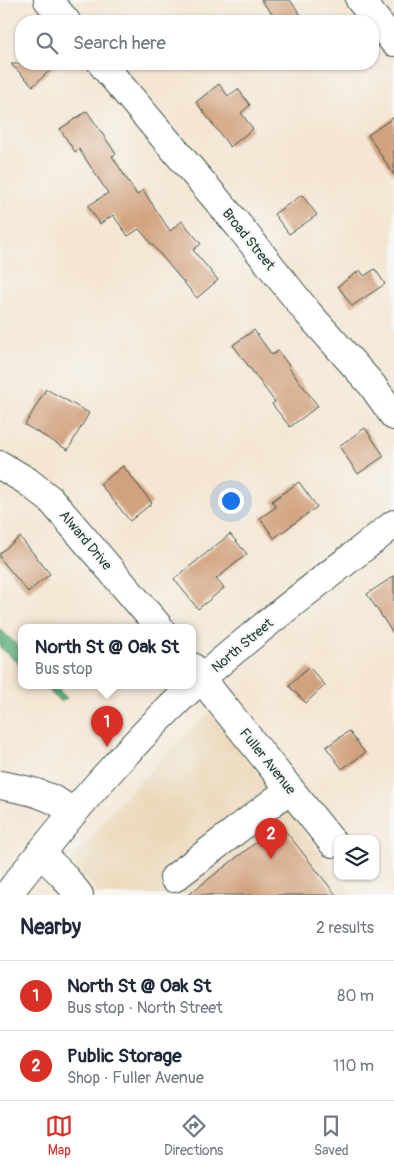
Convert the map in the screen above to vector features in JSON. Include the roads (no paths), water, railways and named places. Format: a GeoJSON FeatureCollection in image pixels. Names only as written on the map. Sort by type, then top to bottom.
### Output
{"type":"FeatureCollection","features":[{"type":"Feature","properties":{"kind":"street"},"geometry":{"type":"LineString","coordinates":[[48,0],[61,15]]}},
{"type":"Feature","properties":{"kind":"street"},"geometry":{"type":"LineString","coordinates":[[360,0],[372,15]]}},
{"type":"Feature","properties":{"kind":"street"},"geometry":{"type":"LineString","coordinates":[[379,23],[394,42]]}},
{"type":"Feature","properties":{"kind":"street","name":"Broad Street"},"geometry":{"type":"LineString","coordinates":[[107,70],[239,226],[308,313],[368,379],[394,416]]}},
{"type":"Feature","properties":{"kind":"street","name":"Alward Drive"},"geometry":{"type":"LineString","coordinates":[[0,465],[27,480],[51,500],[157,624]]}},
{"type":"Feature","properties":{"kind":"street","name":"North Street"},"geometry":{"type":"LineString","coordinates":[[197,673],[285,609],[394,524]]}},
{"type":"Feature","properties":{"kind":"street","name":"Fuller Avenue"},"geometry":{"type":"LineString","coordinates":[[197,673],[333,843]]}},
{"type":"Feature","properties":{"kind":"street","name":"North Street"},"geometry":{"type":"LineString","coordinates":[[7,895],[73,813],[183,689]]}},
{"type":"Feature","properties":{"kind":"street"},"geometry":{"type":"LineString","coordinates":[[0,785],[44,794],[73,813]]}},
{"type":"Feature","properties":{"kind":"street"},"geometry":{"type":"LineString","coordinates":[[174,878],[290,788]]}},
{"type":"Feature","properties":{"kind":"street"},"geometry":{"type":"LineString","coordinates":[[40,853],[62,874],[79,895]]}},
{"type":"Feature","properties":{"kind":"place","name":"North St @ Oak St"},"geometry":{"type":"Point","coordinates":[107,747]}},
{"type":"Feature","properties":{"kind":"place","name":"Public Storage"},"geometry":{"type":"Point","coordinates":[271,859]}}]}
